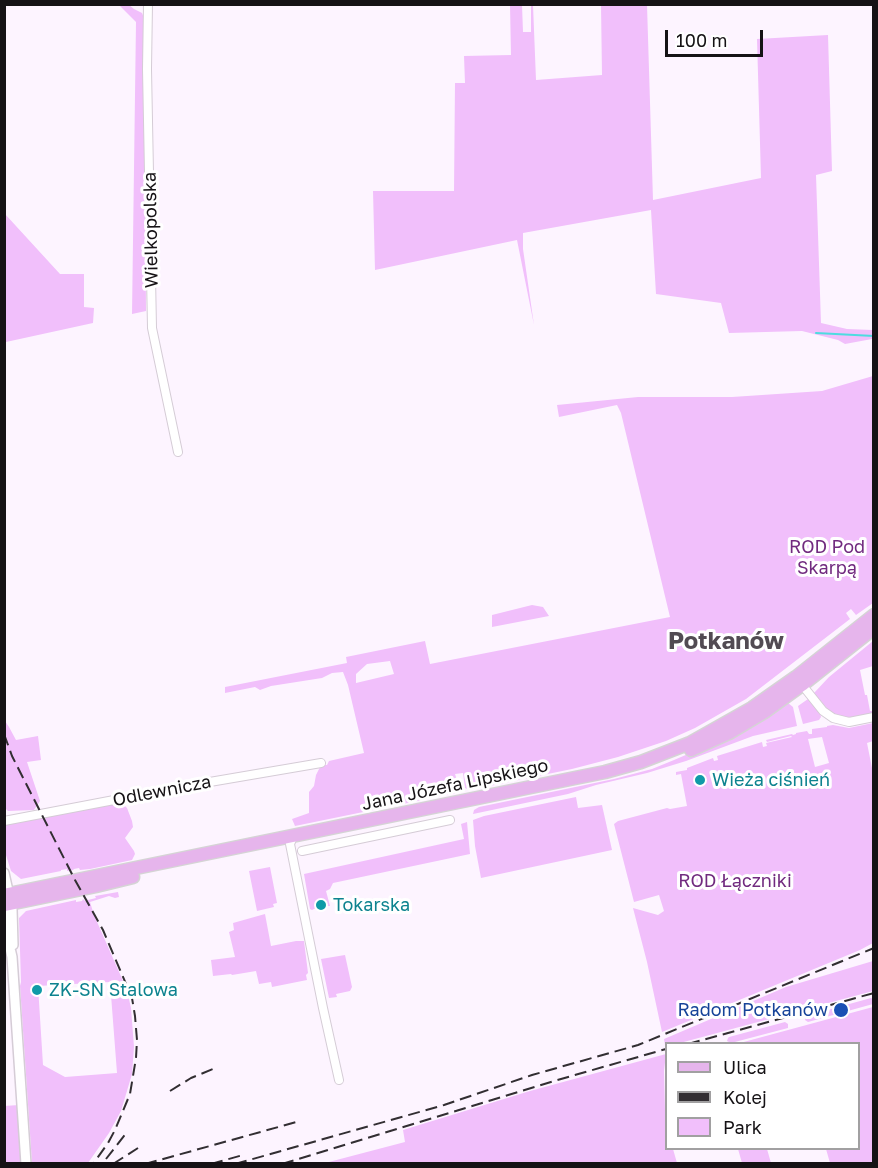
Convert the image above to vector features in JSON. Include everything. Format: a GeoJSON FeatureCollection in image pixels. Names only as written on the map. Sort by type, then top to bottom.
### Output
{"type":"FeatureCollection","features":[{"type":"Feature","properties":{"kind":"main road","name":"Jana Józefa Lipskiego"},"geometry":{"type":"LineString","coordinates":[[7,902],[288,840],[587,783],[642,769],[719,739],[754,718],[873,615]]}},
{"type":"Feature","properties":{"kind":"main road","name":"Jana Józefa Lipskiego"},"geometry":{"type":"LineString","coordinates":[[799,681],[873,628]]}},
{"type":"Feature","properties":{"kind":"street","name":"Wielkopolska"},"geometry":{"type":"LineString","coordinates":[[148,4],[147,69],[152,328],[178,452]]}},
{"type":"Feature","properties":{"kind":"street"},"geometry":{"type":"LineString","coordinates":[[799,681],[821,709],[833,718],[849,722],[873,717]]}},
{"type":"Feature","properties":{"kind":"street","name":"Odlewnicza"},"geometry":{"type":"LineString","coordinates":[[4,821],[321,763]]}},
{"type":"Feature","properties":{"kind":"street"},"geometry":{"type":"LineString","coordinates":[[302,851],[450,820]]}},
{"type":"Feature","properties":{"kind":"street"},"geometry":{"type":"LineString","coordinates":[[288,840],[339,1080]]}},
{"type":"Feature","properties":{"kind":"street"},"geometry":{"type":"LineString","coordinates":[[4,873],[7,902],[14,933],[12,957],[26,1164]]}},
{"type":"Feature","properties":{"kind":"green space"},"geometry":{"type":"Polygon","coordinates":[[[119,5],[129,5],[142,13],[144,18],[146,311],[132,314],[136,22],[119,5]]]}},
{"type":"Feature","properties":{"kind":"green space"},"geometry":{"type":"Polygon","coordinates":[[[510,5],[522,5],[523,32],[531,32],[531,5],[533,5],[536,80],[602,75],[601,5],[647,5],[653,200],[761,178],[757,39],[828,35],[832,171],[816,175],[821,323],[847,329],[873,330],[872,339],[845,344],[838,340],[802,331],[729,333],[721,303],[656,294],[651,210],[523,233],[523,249],[534,325],[517,240],[375,270],[373,191],[454,191],[455,83],[465,83],[464,56],[511,55],[510,5]]]}},
{"type":"Feature","properties":{"kind":"green space"},"geometry":{"type":"Polygon","coordinates":[[[5,214],[60,274],[84,274],[84,307],[94,308],[93,323],[5,344],[5,214]]]}},
{"type":"Feature","properties":{"kind":"green space","name":"ROD Pod Skarpą"},"geometry":{"type":"Polygon","coordinates":[[[873,376],[873,603],[856,615],[851,609],[846,613],[850,619],[746,699],[695,728],[666,741],[572,769],[470,790],[465,788],[463,773],[455,774],[460,790],[456,793],[295,826],[292,819],[309,813],[309,792],[314,786],[321,765],[364,753],[343,672],[260,690],[255,687],[225,693],[225,687],[347,663],[346,657],[425,641],[430,664],[670,617],[621,413],[617,405],[559,417],[557,405],[638,397],[732,397],[822,391],[873,376]],[[390,661],[367,664],[356,674],[356,683],[394,674],[390,661]]]}},
{"type":"Feature","properties":{"kind":"green space"},"geometry":{"type":"Polygon","coordinates":[[[532,605],[543,607],[549,616],[492,627],[492,615],[532,605]]]}},
{"type":"Feature","properties":{"kind":"green space"},"geometry":{"type":"Polygon","coordinates":[[[873,641],[873,666],[860,670],[865,695],[867,695],[870,711],[873,711],[873,714],[852,718],[839,716],[829,711],[814,693],[829,677],[873,641]]]}},
{"type":"Feature","properties":{"kind":"green space"},"geometry":{"type":"Polygon","coordinates":[[[808,699],[821,717],[819,720],[803,724],[798,706],[808,699]]]}},
{"type":"Feature","properties":{"kind":"green space"},"geometry":{"type":"Polygon","coordinates":[[[788,703],[793,707],[797,726],[753,736],[647,773],[568,794],[473,814],[474,810],[479,807],[652,769],[756,725],[788,703]]]}},
{"type":"Feature","properties":{"kind":"green space"},"geometry":{"type":"Polygon","coordinates":[[[5,721],[16,740],[38,736],[41,760],[27,762],[40,801],[34,810],[8,811],[5,808],[5,721]]]}},
{"type":"Feature","properties":{"kind":"green space","name":"ROD Łączniki"},"geometry":{"type":"Polygon","coordinates":[[[873,723],[873,741],[867,743],[874,778],[873,943],[662,1032],[633,908],[658,915],[664,911],[659,895],[634,902],[614,824],[667,808],[687,806],[681,774],[676,775],[676,772],[687,770],[687,768],[713,758],[714,761],[718,760],[717,756],[762,742],[763,747],[767,746],[766,743],[792,737],[767,742],[766,740],[807,731],[812,734],[812,729],[833,725],[849,728],[873,723]],[[822,737],[808,739],[815,767],[829,763],[822,737]]]}},
{"type":"Feature","properties":{"kind":"green space"},"geometry":{"type":"Polygon","coordinates":[[[576,797],[578,808],[602,805],[612,850],[481,878],[473,820],[576,797]]]}},
{"type":"Feature","properties":{"kind":"green space"},"geometry":{"type":"Polygon","coordinates":[[[122,803],[127,808],[132,821],[133,827],[125,838],[135,854],[132,860],[90,869],[61,870],[21,879],[11,871],[5,852],[4,828],[6,825],[122,803]]]}},
{"type":"Feature","properties":{"kind":"green space"},"geometry":{"type":"Polygon","coordinates":[[[467,822],[470,854],[333,883],[326,891],[330,906],[327,906],[325,901],[315,903],[316,908],[310,909],[304,874],[464,839],[461,824],[467,822]]]}},
{"type":"Feature","properties":{"kind":"green space"},"geometry":{"type":"Polygon","coordinates":[[[270,867],[277,903],[273,904],[274,907],[257,911],[249,871],[270,867]]]}},
{"type":"Feature","properties":{"kind":"green space"},"geometry":{"type":"Polygon","coordinates":[[[118,892],[119,897],[109,896],[90,902],[127,990],[134,1047],[132,1074],[121,1111],[88,1163],[32,1163],[20,986],[19,918],[26,911],[76,900],[76,902],[83,899],[87,901],[86,898],[88,900],[96,898],[95,896],[118,892]],[[110,982],[38,986],[43,1065],[65,1077],[117,1073],[110,982]]]}},
{"type":"Feature","properties":{"kind":"green space"},"geometry":{"type":"Polygon","coordinates":[[[265,914],[271,946],[304,941],[307,980],[272,987],[271,982],[259,984],[256,971],[213,976],[211,960],[235,957],[229,932],[234,930],[233,923],[265,914]]]}},
{"type":"Feature","properties":{"kind":"green space"},"geometry":{"type":"Polygon","coordinates":[[[345,955],[352,987],[350,991],[329,998],[321,959],[345,955]]]}},
{"type":"Feature","properties":{"kind":"green space"},"geometry":{"type":"Polygon","coordinates":[[[873,961],[873,991],[684,1042],[665,1042],[665,1045],[664,1039],[786,987],[873,961]]]}},
{"type":"Feature","properties":{"kind":"green space"},"geometry":{"type":"Polygon","coordinates":[[[871,998],[873,1004],[808,1022],[805,1020],[806,1016],[871,998]]]}},
{"type":"Feature","properties":{"kind":"green space"},"geometry":{"type":"Polygon","coordinates":[[[873,1007],[873,1163],[830,1163],[826,1150],[860,1150],[860,1042],[744,1042],[873,1007]]]}},
{"type":"Feature","properties":{"kind":"green space"},"geometry":{"type":"Polygon","coordinates":[[[785,1022],[788,1024],[788,1028],[735,1042],[727,1041],[729,1037],[785,1022]]]}},
{"type":"Feature","properties":{"kind":"green space"},"geometry":{"type":"Polygon","coordinates":[[[665,1054],[665,1150],[673,1150],[677,1163],[325,1163],[405,1142],[403,1130],[530,1091],[665,1054]]]}},
{"type":"Feature","properties":{"kind":"green space"},"geometry":{"type":"Polygon","coordinates":[[[19,1105],[23,1163],[5,1163],[4,1106],[19,1105]]]}},
{"type":"Feature","properties":{"kind":"green space"},"geometry":{"type":"Polygon","coordinates":[[[738,1150],[767,1150],[771,1163],[742,1163],[738,1150]]]}},
{"type":"Feature","properties":{"kind":"waterway"},"geometry":{"type":"LineString","coordinates":[[816,333],[874,336]]}},
{"type":"Feature","properties":{"kind":"railway"},"geometry":{"type":"LineString","coordinates":[[4,734],[12,756],[103,930],[132,998],[137,1040],[130,1094],[115,1130],[93,1164]]}},
{"type":"Feature","properties":{"kind":"railway"},"geometry":{"type":"LineString","coordinates":[[235,1164],[444,1105],[532,1075],[638,1045],[874,948]]}},
{"type":"Feature","properties":{"kind":"railway"},"geometry":{"type":"LineString","coordinates":[[695,1042],[874,993]]}},
{"type":"Feature","properties":{"kind":"railway"},"geometry":{"type":"LineString","coordinates":[[282,1164],[665,1049]]}},
{"type":"Feature","properties":{"kind":"railway"},"geometry":{"type":"LineString","coordinates":[[170,1091],[191,1078],[213,1069]]}},
{"type":"Feature","properties":{"kind":"railway"},"geometry":{"type":"LineString","coordinates":[[145,1164],[300,1121]]}},
{"type":"Feature","properties":{"kind":"railway"},"geometry":{"type":"LineString","coordinates":[[106,1159],[127,1132]]}},
{"type":"Feature","properties":{"kind":"railway"},"geometry":{"type":"LineString","coordinates":[[113,1164],[138,1148]]}},
{"type":"Feature","properties":{"kind":"railway"},"geometry":{"type":"LineString","coordinates":[[211,1164],[243,1155]]}},
{"type":"Feature","properties":{"kind":"place","name":"Wieża ciśnień"},"geometry":{"type":"Point","coordinates":[700,780]}},
{"type":"Feature","properties":{"kind":"place","name":"Tokarska"},"geometry":{"type":"Point","coordinates":[321,905]}},
{"type":"Feature","properties":{"kind":"place","name":"ZK-SN Stalowa"},"geometry":{"type":"Point","coordinates":[37,990]}},
{"type":"Feature","properties":{"kind":"place","name":"Radom Potkanów"},"geometry":{"type":"Point","coordinates":[841,1010]}},
{"type":"Feature","properties":{"kind":"district","name":"Potkanów"},"geometry":{"type":"Point","coordinates":[726,641]}}]}
